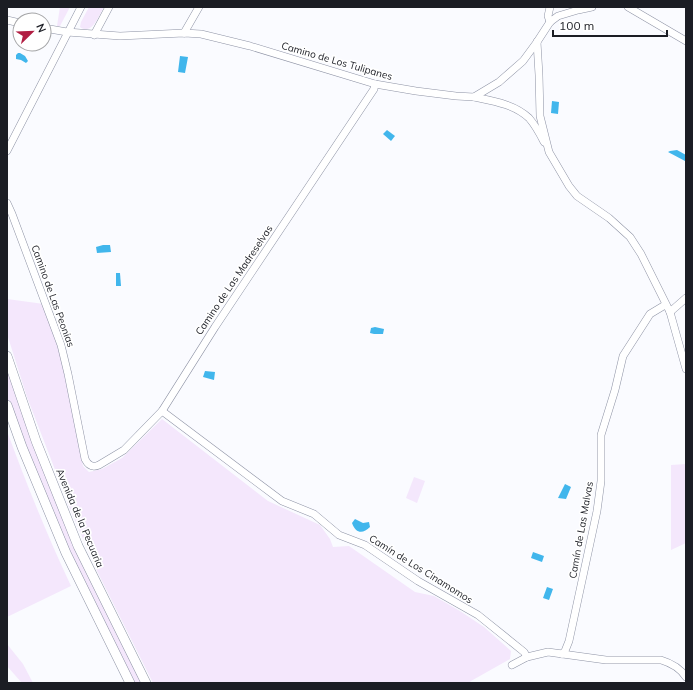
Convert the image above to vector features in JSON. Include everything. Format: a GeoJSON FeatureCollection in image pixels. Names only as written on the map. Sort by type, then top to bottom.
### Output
{"type":"FeatureCollection","features":[{"type":"Feature","properties":{"kind":"street"},"geometry":{"type":"LineString","coordinates":[[7,151],[81,7]]}},
{"type":"Feature","properties":{"kind":"street"},"geometry":{"type":"LineString","coordinates":[[94,35],[109,7]]}},
{"type":"Feature","properties":{"kind":"street"},"geometry":{"type":"LineString","coordinates":[[184,33],[199,7]]}},
{"type":"Feature","properties":{"kind":"street"},"geometry":{"type":"LineString","coordinates":[[550,7],[548,16],[550,22]]}},
{"type":"Feature","properties":{"kind":"street"},"geometry":{"type":"LineString","coordinates":[[474,97],[499,82],[523,61],[550,22],[558,16],[592,7]]}},
{"type":"Feature","properties":{"kind":"street"},"geometry":{"type":"LineString","coordinates":[[628,7],[686,41]]}},
{"type":"Feature","properties":{"kind":"street","name":"Camino de Los Tulipanes"},"geometry":{"type":"LineString","coordinates":[[52,29],[94,35],[120,36],[184,33],[201,34],[250,46],[376,84],[416,91],[474,97],[501,103],[512,106],[529,118]]}},
{"type":"Feature","properties":{"kind":"street"},"geometry":{"type":"LineString","coordinates":[[537,42],[540,116],[550,152]]}},
{"type":"Feature","properties":{"kind":"street","name":"Camino de Las Madreselvas"},"geometry":{"type":"LineString","coordinates":[[90,466],[99,465],[124,450],[162,411],[215,327],[376,84]]}},
{"type":"Feature","properties":{"kind":"street"},"geometry":{"type":"LineString","coordinates":[[529,118],[537,118],[540,116]]}},
{"type":"Feature","properties":{"kind":"street"},"geometry":{"type":"LineString","coordinates":[[529,118],[569,186],[577,196],[609,218],[630,237],[641,254],[665,305],[670,312],[686,369]]}},
{"type":"Feature","properties":{"kind":"street","name":"Camino de Las Peonias"},"geometry":{"type":"LineString","coordinates":[[7,203],[61,346],[85,459],[90,466]]}},
{"type":"Feature","properties":{"kind":"street"},"geometry":{"type":"LineString","coordinates":[[670,312],[686,298]]}},
{"type":"Feature","properties":{"kind":"street","name":"Camín de Las Malvas"},"geometry":{"type":"LineString","coordinates":[[562,654],[569,641],[594,527],[601,481],[601,435],[615,390],[623,356],[650,314],[665,305]]}},
{"type":"Feature","properties":{"kind":"street","name":"Avenida de la Pecuaria"},"geometry":{"type":"LineString","coordinates":[[7,356],[36,441],[78,546],[146,683]]}},
{"type":"Feature","properties":{"kind":"street"},"geometry":{"type":"LineString","coordinates":[[7,405],[22,448],[66,552],[130,683]]}},
{"type":"Feature","properties":{"kind":"street","name":"Camín de Los Cinamomos"},"geometry":{"type":"LineString","coordinates":[[162,411],[282,501],[314,514],[339,535],[366,545],[418,581],[478,615],[524,652],[527,657]]}},
{"type":"Feature","properties":{"kind":"street"},"geometry":{"type":"LineString","coordinates":[[512,665],[527,657],[548,652],[606,660],[661,660],[669,662],[686,676]]}},
{"type":"Feature","properties":{"kind":"shaded area"},"geometry":{"type":"Polygon","coordinates":[[[60,7],[70,7],[60,26],[57,26],[60,7]]]}},
{"type":"Feature","properties":{"kind":"shaded area"},"geometry":{"type":"Polygon","coordinates":[[[89,7],[104,7],[92,27],[84,29],[80,27],[81,22],[89,7]]]}},
{"type":"Feature","properties":{"kind":"shaded area"},"geometry":{"type":"Polygon","coordinates":[[[7,299],[44,304],[57,342],[64,370],[83,466],[89,472],[102,469],[122,458],[162,419],[268,501],[320,525],[330,539],[333,547],[349,546],[415,592],[434,596],[484,627],[511,651],[510,659],[469,683],[153,683],[97,571],[67,502],[71,500],[67,492],[64,493],[27,397],[7,334],[7,299]]]}},
{"type":"Feature","properties":{"kind":"shaded area"},"geometry":{"type":"Polygon","coordinates":[[[7,356],[78,546],[146,683],[130,683],[66,553],[7,405],[7,356]]]}},
{"type":"Feature","properties":{"kind":"shaded area"},"geometry":{"type":"Polygon","coordinates":[[[7,431],[37,509],[71,586],[7,617],[7,431]]]}},
{"type":"Feature","properties":{"kind":"shaded area"},"geometry":{"type":"Polygon","coordinates":[[[686,464],[686,543],[671,550],[671,465],[686,464]]]}},
{"type":"Feature","properties":{"kind":"shaded area"},"geometry":{"type":"Polygon","coordinates":[[[414,477],[425,481],[417,503],[406,498],[414,477]]]}},
{"type":"Feature","properties":{"kind":"shaded area"},"geometry":{"type":"Polygon","coordinates":[[[7,644],[23,664],[33,683],[22,683],[7,666],[7,644]]]}},
{"type":"Feature","properties":{"kind":"water"},"geometry":{"type":"Polygon","coordinates":[[[18,53],[25,56],[28,61],[26,63],[16,59],[16,55],[18,53]]]}},
{"type":"Feature","properties":{"kind":"water"},"geometry":{"type":"Polygon","coordinates":[[[180,56],[188,57],[185,73],[178,72],[180,56]]]}},
{"type":"Feature","properties":{"kind":"water"},"geometry":{"type":"Polygon","coordinates":[[[552,101],[559,102],[558,114],[551,113],[552,101]]]}},
{"type":"Feature","properties":{"kind":"water"},"geometry":{"type":"Polygon","coordinates":[[[387,130],[395,136],[391,141],[383,134],[387,130]]]}},
{"type":"Feature","properties":{"kind":"water"},"geometry":{"type":"Polygon","coordinates":[[[677,150],[686,155],[685,161],[668,152],[677,150]]]}},
{"type":"Feature","properties":{"kind":"water"},"geometry":{"type":"Polygon","coordinates":[[[110,245],[111,252],[97,253],[96,247],[110,245]]]}},
{"type":"Feature","properties":{"kind":"water"},"geometry":{"type":"Polygon","coordinates":[[[116,273],[120,273],[121,286],[116,286],[116,273]]]}},
{"type":"Feature","properties":{"kind":"water"},"geometry":{"type":"Polygon","coordinates":[[[375,327],[384,329],[383,334],[370,333],[371,328],[375,327]]]}},
{"type":"Feature","properties":{"kind":"water"},"geometry":{"type":"Polygon","coordinates":[[[205,371],[215,372],[214,380],[203,377],[205,371]]]}},
{"type":"Feature","properties":{"kind":"water"},"geometry":{"type":"Polygon","coordinates":[[[565,484],[571,487],[566,499],[558,498],[565,484]]]}},
{"type":"Feature","properties":{"kind":"water"},"geometry":{"type":"Polygon","coordinates":[[[355,519],[363,523],[369,522],[370,527],[362,532],[358,531],[352,523],[355,519]]]}},
{"type":"Feature","properties":{"kind":"water"},"geometry":{"type":"Polygon","coordinates":[[[533,552],[544,556],[542,562],[531,558],[533,552]]]}},
{"type":"Feature","properties":{"kind":"water"},"geometry":{"type":"Polygon","coordinates":[[[547,587],[553,589],[549,600],[543,598],[547,587]]]}}]}
